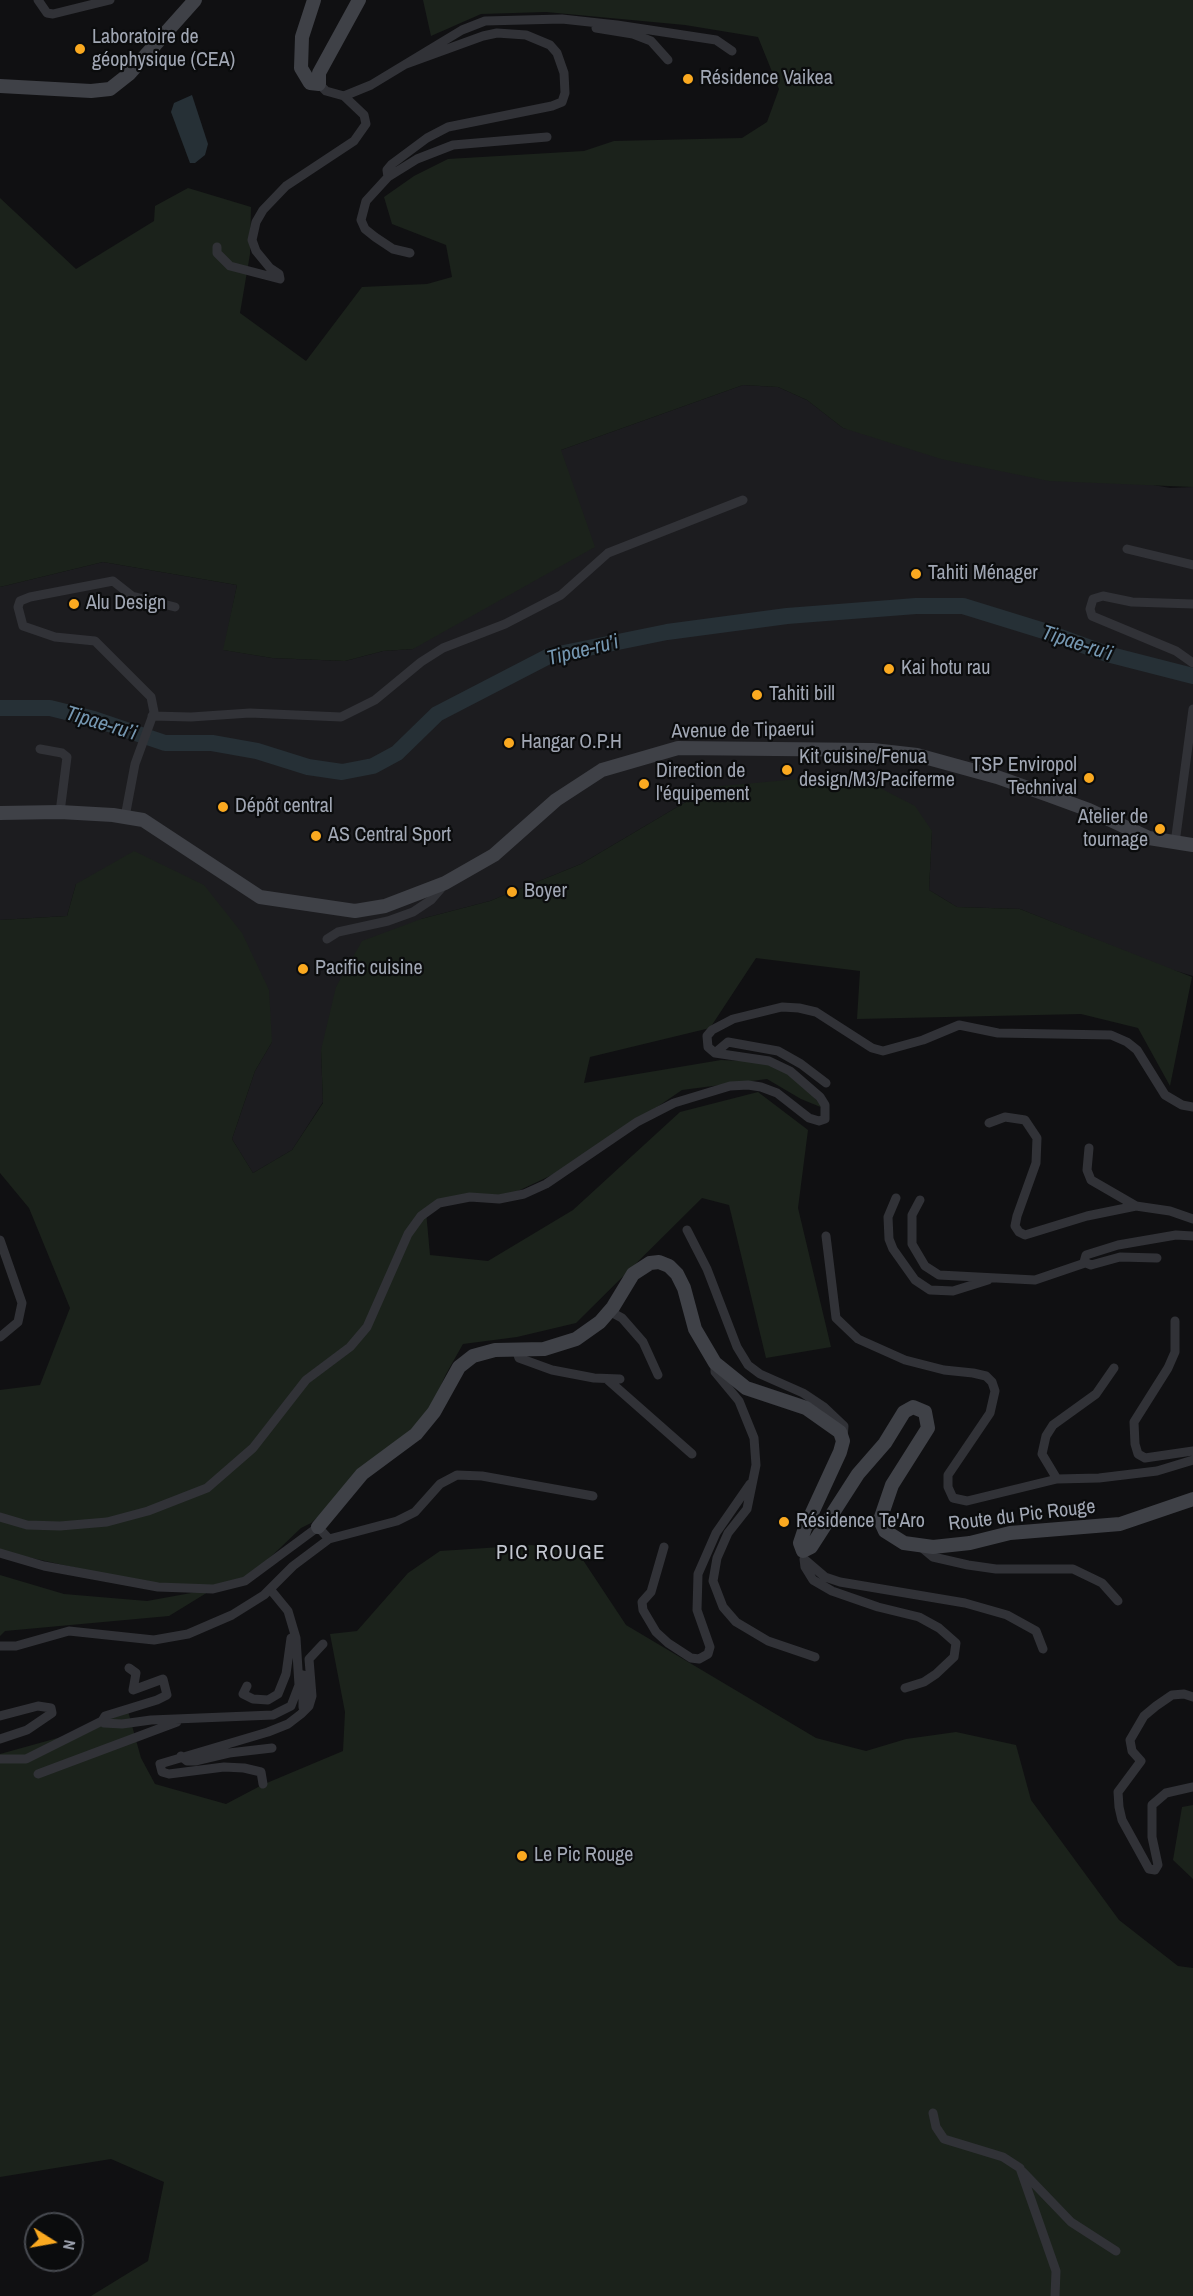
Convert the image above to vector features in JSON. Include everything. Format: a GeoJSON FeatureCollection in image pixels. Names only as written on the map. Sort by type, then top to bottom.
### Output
{"type":"FeatureCollection","features":[{"type":"Feature","properties":{"kind":"street"},"geometry":{"type":"LineString","coordinates":[[38,0],[47,13],[53,14],[110,0]]}},
{"type":"Feature","properties":{"kind":"street"},"geometry":{"type":"LineString","coordinates":[[0,86],[92,91],[110,89],[129,74],[195,0]]}},
{"type":"Feature","properties":{"kind":"street"},"geometry":{"type":"LineString","coordinates":[[217,247],[217,253],[230,266],[280,279],[279,274],[270,268],[256,251],[252,240],[256,222],[263,210],[286,186],[343,149],[362,133],[366,124],[364,115],[344,96],[326,91],[319,84],[310,83],[301,68],[302,37],[314,0]]}},
{"type":"Feature","properties":{"kind":"street"},"geometry":{"type":"LineString","coordinates":[[319,84],[319,73],[359,0]]}},
{"type":"Feature","properties":{"kind":"street"},"geometry":{"type":"LineString","coordinates":[[344,96],[356,93],[437,44],[484,21],[524,19],[584,21],[716,40],[732,51]]}},
{"type":"Feature","properties":{"kind":"street"},"geometry":{"type":"LineString","coordinates":[[524,19],[530,23],[586,27],[633,34],[651,41],[668,60]]}},
{"type":"Feature","properties":{"kind":"street"},"geometry":{"type":"LineString","coordinates":[[388,177],[387,170],[392,164],[426,138],[448,127],[552,106],[562,102],[565,93],[564,73],[557,53],[550,45],[526,35],[497,33],[483,36],[406,64]]}},
{"type":"Feature","properties":{"kind":"street"},"geometry":{"type":"LineString","coordinates":[[410,253],[393,249],[375,237],[365,229],[361,220],[366,201],[388,177],[417,159],[453,145],[547,137]]}},
{"type":"Feature","properties":{"kind":"street"},"geometry":{"type":"LineString","coordinates":[[151,720],[250,713],[341,717],[375,700],[421,662],[443,648],[505,624],[561,595],[608,553],[743,500]]}},
{"type":"Feature","properties":{"kind":"street"},"geometry":{"type":"LineString","coordinates":[[1127,549],[1193,566]]}},
{"type":"Feature","properties":{"kind":"street"},"geometry":{"type":"LineString","coordinates":[[125,817],[142,743],[151,720],[151,697],[94,641],[55,637],[23,626],[18,607],[20,601],[30,597],[113,581],[132,596],[175,607]]}},
{"type":"Feature","properties":{"kind":"street"},"geometry":{"type":"LineString","coordinates":[[1193,604],[1132,602],[1103,596],[1093,598],[1090,603],[1092,616],[1176,651],[1193,663]]}},
{"type":"Feature","properties":{"kind":"street"},"geometry":{"type":"LineString","coordinates":[[1175,843],[1193,709]]}},
{"type":"Feature","properties":{"kind":"street","name":"Avenue de Tipaerui"},"geometry":{"type":"LineString","coordinates":[[0,813],[60,812],[142,820],[260,897],[283,902],[370,910],[445,883],[494,855],[556,800],[594,775],[624,762],[678,748],[873,750],[917,755],[997,777],[1089,810],[1149,838],[1193,845]]}},
{"type":"Feature","properties":{"kind":"street"},"geometry":{"type":"LineString","coordinates":[[40,749],[62,753],[67,758],[60,812]]}},
{"type":"Feature","properties":{"kind":"street"},"geometry":{"type":"LineString","coordinates":[[327,939],[338,932],[388,921],[413,912],[431,900],[445,883]]}},
{"type":"Feature","properties":{"kind":"street"},"geometry":{"type":"LineString","coordinates":[[0,1517],[27,1525],[60,1526],[107,1522],[148,1512],[207,1488],[253,1448],[306,1380],[350,1347],[367,1327],[408,1234],[421,1216],[439,1203],[470,1197],[499,1199],[524,1194],[546,1184],[588,1153],[674,1103],[730,1086],[748,1085],[777,1093],[809,1118],[819,1121],[825,1119],[825,1105],[790,1071],[769,1061],[715,1053],[708,1047],[707,1036],[719,1025],[782,1007],[816,1012],[872,1048],[883,1051],[923,1040],[959,1025],[998,1033],[1111,1035],[1127,1042],[1137,1050],[1170,1100],[1193,1107]]}},
{"type":"Feature","properties":{"kind":"street"},"geometry":{"type":"LineString","coordinates":[[715,1053],[728,1042],[778,1052],[801,1064],[826,1083]]}},
{"type":"Feature","properties":{"kind":"street"},"geometry":{"type":"LineString","coordinates":[[990,1123],[1005,1118],[1025,1120],[1037,1138],[1036,1163],[1017,1216],[1015,1226],[1018,1232],[1025,1235],[1087,1216],[1136,1206],[1170,1210],[1193,1219]]}},
{"type":"Feature","properties":{"kind":"street"},"geometry":{"type":"LineString","coordinates":[[1089,1148],[1087,1170],[1091,1180],[1136,1206]]}},
{"type":"Feature","properties":{"kind":"street"},"geometry":{"type":"LineString","coordinates":[[896,1198],[888,1217],[889,1239],[893,1249],[915,1280],[930,1290],[953,1291],[968,1288],[993,1277]]}},
{"type":"Feature","properties":{"kind":"street"},"geometry":{"type":"LineString","coordinates":[[920,1200],[912,1215],[910,1236],[925,1266],[939,1275],[1035,1280],[1085,1263],[1090,1265],[1138,1256],[1157,1258]]}},
{"type":"Feature","properties":{"kind":"street"},"geometry":{"type":"LineString","coordinates":[[687,1230],[708,1269],[737,1347],[748,1365],[760,1374],[803,1393],[835,1416],[844,1426],[843,1442],[800,1543],[805,1567],[813,1580],[832,1591],[878,1607],[918,1617],[939,1628],[956,1643],[954,1657],[936,1674],[924,1682],[905,1688]]}},
{"type":"Feature","properties":{"kind":"street"},"geometry":{"type":"LineString","coordinates":[[1085,1263],[1086,1255],[1118,1245],[1176,1235],[1193,1236]]}},
{"type":"Feature","properties":{"kind":"street"},"geometry":{"type":"LineString","coordinates":[[826,1236],[836,1318],[858,1339],[905,1360],[944,1370],[980,1374],[992,1382],[995,1391],[990,1413],[948,1475],[948,1487],[953,1498],[967,1501],[1057,1479],[1099,1478],[1157,1471],[1193,1460]]}},
{"type":"Feature","properties":{"kind":"street"},"geometry":{"type":"LineString","coordinates":[[0,1240],[22,1303],[18,1322],[0,1338]]}},
{"type":"Feature","properties":{"kind":"street"},"geometry":{"type":"LineString","coordinates":[[0,1552],[44,1566],[158,1587],[213,1589],[245,1581],[318,1527],[362,1474],[416,1434],[434,1412],[459,1367],[473,1356],[495,1350],[561,1345],[589,1331],[609,1311],[640,1268],[659,1262],[669,1266],[684,1288],[695,1329],[715,1363],[746,1388],[815,1413],[840,1432],[843,1442]]}},
{"type":"Feature","properties":{"kind":"street"},"geometry":{"type":"LineString","coordinates":[[609,1311],[622,1318],[643,1342],[658,1375]]}},
{"type":"Feature","properties":{"kind":"street"},"geometry":{"type":"LineString","coordinates":[[1175,1321],[1175,1352],[1168,1368],[1134,1422],[1135,1444],[1138,1454],[1145,1458],[1193,1451]]}},
{"type":"Feature","properties":{"kind":"street"},"geometry":{"type":"LineString","coordinates":[[516,1350],[519,1358],[527,1362],[571,1375],[608,1380],[620,1379]]}},
{"type":"Feature","properties":{"kind":"street"},"geometry":{"type":"LineString","coordinates":[[715,1363],[715,1372],[739,1401],[754,1438],[756,1464],[747,1509],[728,1533],[717,1558],[713,1581],[723,1607],[736,1622],[768,1641],[815,1657]]}},
{"type":"Feature","properties":{"kind":"street"},"geometry":{"type":"LineString","coordinates":[[1057,1479],[1042,1454],[1046,1436],[1053,1425],[1096,1394],[1114,1368]]}},
{"type":"Feature","properties":{"kind":"street"},"geometry":{"type":"LineString","coordinates":[[608,1380],[692,1454]]}},
{"type":"Feature","properties":{"kind":"street","name":"Route du Pic Rouge"},"geometry":{"type":"LineString","coordinates":[[804,1555],[812,1547],[858,1474],[885,1443],[904,1412],[913,1407],[926,1412],[928,1428],[891,1485],[880,1520],[887,1533],[904,1543],[920,1546],[970,1543],[1010,1533],[1120,1524],[1193,1499]]}},
{"type":"Feature","properties":{"kind":"street"},"geometry":{"type":"LineString","coordinates":[[0,1647],[16,1646],[69,1631],[154,1640],[189,1634],[232,1615],[270,1589],[293,1566],[329,1539],[397,1521],[415,1512],[440,1484],[457,1475],[482,1476],[592,1496]]}},
{"type":"Feature","properties":{"kind":"street"},"geometry":{"type":"LineString","coordinates":[[664,1547],[651,1593],[642,1602],[644,1610],[656,1632],[668,1643],[691,1658],[699,1659],[708,1654],[710,1647],[697,1610],[698,1574],[716,1533],[752,1482]]}},
{"type":"Feature","properties":{"kind":"street"},"geometry":{"type":"LineString","coordinates":[[318,1527],[329,1539]]}},
{"type":"Feature","properties":{"kind":"street"},"geometry":{"type":"LineString","coordinates":[[920,1546],[933,1557],[968,1565],[996,1569],[1073,1569],[1102,1583],[1118,1601]]}},
{"type":"Feature","properties":{"kind":"street"},"geometry":{"type":"LineString","coordinates":[[804,1555],[820,1574],[840,1582],[964,1603],[1007,1615],[1036,1631],[1043,1649]]}},
{"type":"Feature","properties":{"kind":"street"},"geometry":{"type":"LineString","coordinates":[[270,1589],[288,1611],[299,1667],[305,1682],[303,1707],[307,1708]]}},
{"type":"Feature","properties":{"kind":"street"},"geometry":{"type":"LineString","coordinates":[[247,1686],[243,1694],[253,1699],[268,1700],[278,1694],[289,1659],[291,1623]]}},
{"type":"Feature","properties":{"kind":"street"},"geometry":{"type":"LineString","coordinates":[[263,1784],[261,1772],[244,1768],[224,1767],[187,1773],[162,1772],[160,1764],[288,1724],[307,1708],[312,1696],[309,1659],[323,1644]]}},
{"type":"Feature","properties":{"kind":"street"},"geometry":{"type":"LineString","coordinates":[[102,1721],[122,1724],[283,1712],[291,1707],[295,1698],[299,1667]]}},
{"type":"Feature","properties":{"kind":"street"},"geometry":{"type":"LineString","coordinates":[[0,1760],[26,1759],[102,1721],[105,1716],[157,1701],[167,1695],[163,1679],[133,1690],[136,1673],[129,1668]]}},
{"type":"Feature","properties":{"kind":"street"},"geometry":{"type":"LineString","coordinates":[[1193,1697],[1184,1694],[1172,1695],[1144,1716],[1130,1740],[1132,1750],[1141,1761],[1118,1792],[1119,1807],[1122,1820],[1149,1869],[1155,1870],[1158,1865],[1152,1837],[1152,1805],[1166,1793],[1193,1787]]}},
{"type":"Feature","properties":{"kind":"street"},"geometry":{"type":"LineString","coordinates":[[0,1716],[38,1706],[51,1708],[52,1713],[27,1730],[0,1739]]}},
{"type":"Feature","properties":{"kind":"street"},"geometry":{"type":"LineString","coordinates":[[38,1774],[181,1719]]}},
{"type":"Feature","properties":{"kind":"street"},"geometry":{"type":"LineString","coordinates":[[182,1756],[187,1761],[195,1761],[229,1753],[272,1748]]}},
{"type":"Feature","properties":{"kind":"street"},"geometry":{"type":"LineString","coordinates":[[933,2114],[936,2127],[944,2139],[1004,2157],[1020,2169],[1071,2222],[1116,2251]]}},
{"type":"Feature","properties":{"kind":"street"},"geometry":{"type":"LineString","coordinates":[[1020,2169],[1056,2271],[1055,2296]]}},
{"type":"Feature","properties":{"kind":"shaded area"},"geometry":{"type":"Polygon","coordinates":[[[423,0],[1193,0],[1193,487],[1049,481],[941,459],[843,428],[807,400],[778,387],[743,385],[561,450],[595,547],[413,649],[383,651],[345,661],[272,658],[223,650],[237,585],[103,562],[0,587],[0,198],[76,269],[154,221],[155,206],[188,188],[251,207],[250,254],[240,313],[306,361],[362,287],[427,284],[452,277],[446,245],[392,224],[384,197],[414,176],[448,159],[584,151],[614,141],[742,138],[767,122],[779,89],[758,37],[685,25],[546,12],[481,14],[431,36],[423,0]]]}},
{"type":"Feature","properties":{"kind":"shaded area"},"geometry":{"type":"Polygon","coordinates":[[[192,95],[208,144],[205,155],[195,163],[190,163],[171,112],[174,103],[192,95]]]}},
{"type":"Feature","properties":{"kind":"shaded area"},"geometry":{"type":"Polygon","coordinates":[[[743,385],[778,387],[807,400],[843,428],[1170,488],[1193,487],[1193,976],[1166,968],[1020,909],[957,907],[929,890],[932,831],[711,787],[581,864],[490,901],[421,919],[321,1050],[323,1102],[292,1150],[253,1173],[232,1139],[255,1071],[272,1042],[76,884],[67,916],[0,920],[0,587],[103,562],[237,585],[224,650],[272,658],[345,661],[383,651],[413,649],[561,450],[743,385]]]}},
{"type":"Feature","properties":{"kind":"shaded area"},"geometry":{"type":"Polygon","coordinates":[[[853,774],[915,806],[932,831],[929,890],[957,907],[1020,909],[1192,977],[1170,1086],[1138,1028],[1081,1014],[857,1019],[860,971],[756,958],[710,1028],[590,1057],[584,1083],[721,1060],[766,1062],[799,1079],[823,1108],[801,1099],[767,1079],[682,1090],[569,1167],[503,1198],[439,1202],[426,1211],[430,1255],[488,1261],[573,1210],[680,1112],[758,1092],[808,1130],[798,1208],[831,1347],[766,1358],[729,1205],[702,1198],[576,1323],[517,1337],[463,1344],[429,1412],[334,1503],[311,1523],[301,1528],[258,1569],[224,1589],[158,1586],[0,1551],[0,1390],[40,1385],[70,1308],[29,1208],[0,1173],[0,920],[67,916],[76,884],[134,851],[204,885],[242,933],[269,990],[272,1042],[255,1071],[232,1139],[253,1173],[292,1150],[323,1103],[321,1050],[336,987],[362,941],[421,919],[490,901],[581,864],[711,787],[853,774]]]}},
{"type":"Feature","properties":{"kind":"shaded area"},"geometry":{"type":"Polygon","coordinates":[[[532,1545],[579,1554],[626,1625],[816,1738],[866,1751],[906,1739],[956,1732],[1016,1745],[1031,1800],[1119,1920],[1178,1966],[1193,1968],[1193,2296],[91,2296],[148,2261],[164,2182],[111,2159],[0,2177],[0,1754],[72,1734],[128,1711],[141,1758],[155,1784],[226,1804],[262,1785],[343,1751],[345,1712],[330,1634],[357,1631],[408,1573],[440,1551],[532,1545]]]}},
{"type":"Feature","properties":{"kind":"shaded area"},"geometry":{"type":"Polygon","coordinates":[[[0,1575],[64,1594],[147,1601],[213,1589],[169,1616],[5,1631],[0,1636],[0,1575]]]}},
{"type":"Feature","properties":{"kind":"shaded area"},"geometry":{"type":"Polygon","coordinates":[[[1193,1805],[1193,1879],[1173,1860],[1182,1807],[1193,1805]]]}},
{"type":"Feature","properties":{"kind":"waterway","name":"Tipae-ru’i"},"geometry":{"type":"LineString","coordinates":[[0,708],[50,708],[94,719],[165,743],[212,743],[257,751],[308,767],[342,772],[373,766],[397,753],[437,714],[549,656],[667,632],[787,616],[916,606],[963,606],[1044,631],[1107,654],[1193,676]]}},
{"type":"Feature","properties":{"kind":"place","name":"Laboratoire de géophysique (CEA)"},"geometry":{"type":"Point","coordinates":[80,49]}},
{"type":"Feature","properties":{"kind":"place","name":"Résidence Vaikea"},"geometry":{"type":"Point","coordinates":[688,79]}},
{"type":"Feature","properties":{"kind":"place","name":"Tahiti Ménager"},"geometry":{"type":"Point","coordinates":[916,574]}},
{"type":"Feature","properties":{"kind":"place","name":"Alu Design"},"geometry":{"type":"Point","coordinates":[74,604]}},
{"type":"Feature","properties":{"kind":"place","name":"Kai hotu rau"},"geometry":{"type":"Point","coordinates":[889,669]}},
{"type":"Feature","properties":{"kind":"place","name":"Tahiti bill"},"geometry":{"type":"Point","coordinates":[757,695]}},
{"type":"Feature","properties":{"kind":"place","name":"Hangar O.P.H"},"geometry":{"type":"Point","coordinates":[509,743]}},
{"type":"Feature","properties":{"kind":"place","name":"Kit cuisine/Fenua design/M3/Paciferme"},"geometry":{"type":"Point","coordinates":[787,770]}},
{"type":"Feature","properties":{"kind":"place","name":"TSP Enviropol Technival"},"geometry":{"type":"Point","coordinates":[1089,778]}},
{"type":"Feature","properties":{"kind":"place","name":"Direction de l'équipement"},"geometry":{"type":"Point","coordinates":[644,784]}},
{"type":"Feature","properties":{"kind":"place","name":"Dépôt central"},"geometry":{"type":"Point","coordinates":[223,807]}},
{"type":"Feature","properties":{"kind":"place","name":"Atelier de tournage"},"geometry":{"type":"Point","coordinates":[1160,829]}},
{"type":"Feature","properties":{"kind":"place","name":"AS Central Sport"},"geometry":{"type":"Point","coordinates":[316,836]}},
{"type":"Feature","properties":{"kind":"place","name":"Boyer"},"geometry":{"type":"Point","coordinates":[512,892]}},
{"type":"Feature","properties":{"kind":"place","name":"Pacific cuisine"},"geometry":{"type":"Point","coordinates":[303,969]}},
{"type":"Feature","properties":{"kind":"place","name":"Résidence Te'Aro"},"geometry":{"type":"Point","coordinates":[784,1522]}},
{"type":"Feature","properties":{"kind":"place","name":"Le Pic Rouge"},"geometry":{"type":"Point","coordinates":[522,1856]}},
{"type":"Feature","properties":{"kind":"district","name":"PIC ROUGE"},"geometry":{"type":"Point","coordinates":[551,1553]}}]}
